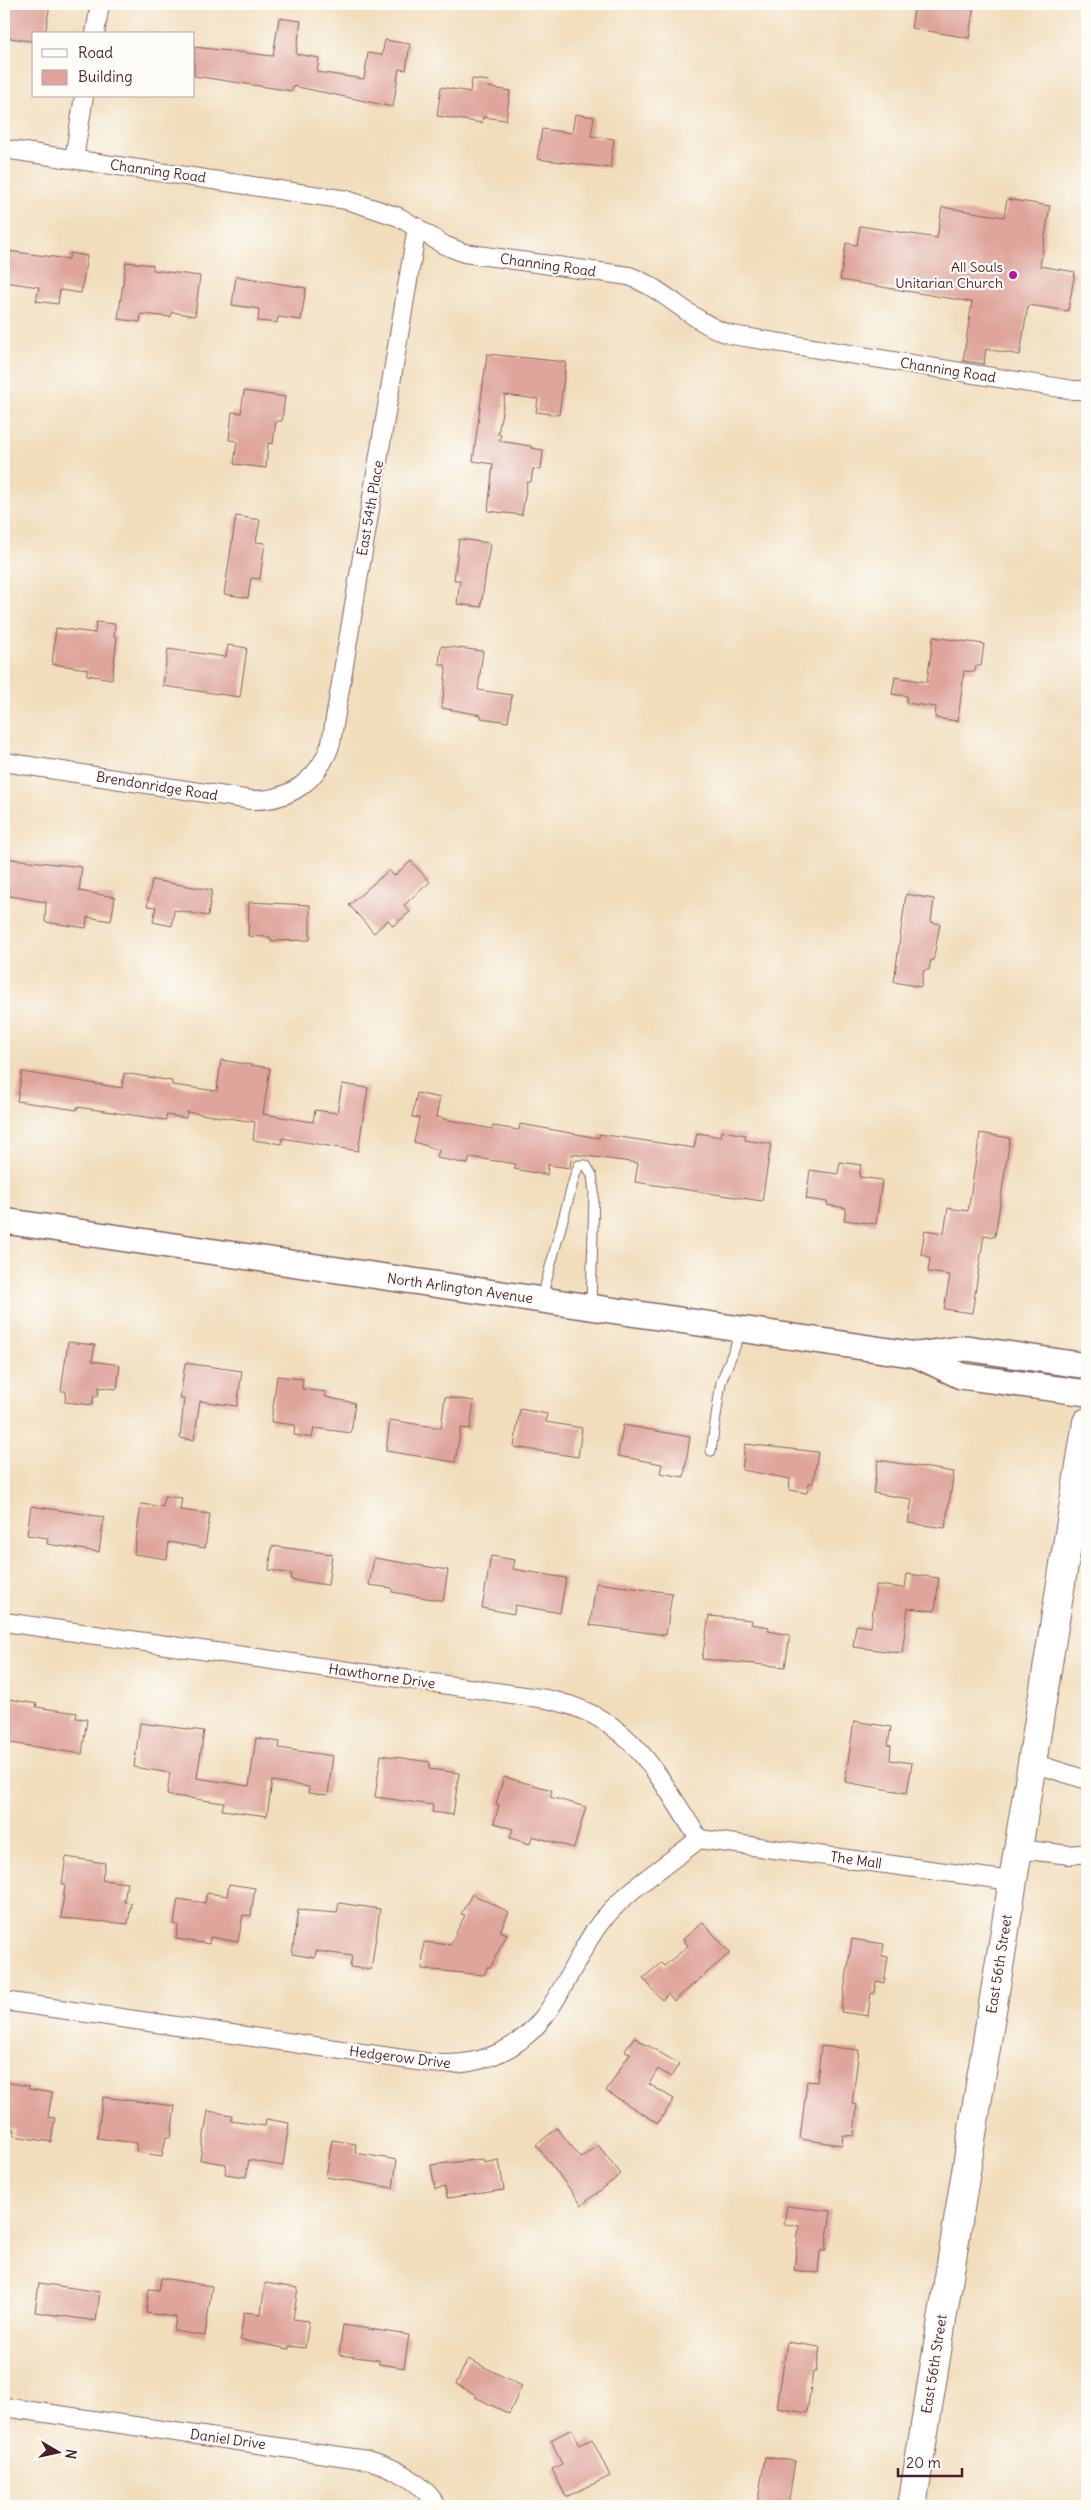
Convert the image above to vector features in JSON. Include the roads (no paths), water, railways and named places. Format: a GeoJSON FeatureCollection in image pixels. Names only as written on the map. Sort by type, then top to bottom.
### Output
{"type":"FeatureCollection","features":[{"type":"Feature","properties":{"kind":"main road","name":"North Arlington Avenue"},"geometry":{"type":"LineString","coordinates":[[4,1221],[917,1355],[966,1348],[1087,1366]]}},
{"type":"Feature","properties":{"kind":"main road","name":"North Arlington Avenue"},"geometry":{"type":"LineString","coordinates":[[917,1355],[961,1376],[1087,1393]]}},
{"type":"Feature","properties":{"kind":"main road","name":"East 56th Street"},"geometry":{"type":"LineString","coordinates":[[912,2506],[1087,1422]]}},
{"type":"Feature","properties":{"kind":"street"},"geometry":{"type":"LineString","coordinates":[[95,32],[100,4]]}},
{"type":"Feature","properties":{"kind":"street"},"geometry":{"type":"LineString","coordinates":[[74,159],[84,98]]}},
{"type":"Feature","properties":{"kind":"street","name":"Channing Road"},"geometry":{"type":"LineString","coordinates":[[4,149],[347,200],[390,213],[418,227],[444,244],[464,253],[629,276],[650,286],[709,327],[732,335],[1073,390],[1087,390]]}},
{"type":"Feature","properties":{"kind":"street","name":"East 54th Place"},"geometry":{"type":"LineString","coordinates":[[307,782],[321,767],[331,743],[418,227]]}},
{"type":"Feature","properties":{"kind":"street","name":"Brendonridge Road"},"geometry":{"type":"LineString","coordinates":[[4,762],[251,800],[280,797],[307,782]]}},
{"type":"Feature","properties":{"kind":"street","name":"Hawthorne Drive"},"geometry":{"type":"LineString","coordinates":[[4,1622],[546,1699],[575,1706],[611,1724],[647,1758],[699,1839]]}},
{"type":"Feature","properties":{"kind":"street"},"geometry":{"type":"LineString","coordinates":[[1032,1763],[1087,1780]]}},
{"type":"Feature","properties":{"kind":"street","name":"The Mall"},"geometry":{"type":"LineString","coordinates":[[699,1839],[1012,1881]]}},
{"type":"Feature","properties":{"kind":"street","name":"Hedgerow Drive"},"geometry":{"type":"LineString","coordinates":[[4,2001],[431,2064],[452,2065],[472,2062],[511,2048],[528,2035],[548,2012],[594,1931],[606,1916],[627,1895],[699,1839]]}},
{"type":"Feature","properties":{"kind":"street"},"geometry":{"type":"LineString","coordinates":[[1018,1849],[1070,1855],[1087,1853]]}},
{"type":"Feature","properties":{"kind":"street","name":"Daniel Drive"},"geometry":{"type":"LineString","coordinates":[[4,2407],[367,2460],[405,2475],[421,2487],[438,2506]]}},
{"type":"Feature","properties":{"kind":"lane"},"geometry":{"type":"LineString","coordinates":[[541,1300],[575,1175],[579,1165],[586,1165],[592,1175],[594,1192],[591,1307]]}},
{"type":"Feature","properties":{"kind":"lane"},"geometry":{"type":"LineString","coordinates":[[711,1451],[721,1382],[742,1329]]}},
{"type":"Feature","properties":{"kind":"place","name":"All Souls Unitarian Church"},"geometry":{"type":"Point","coordinates":[1013,275]}}]}
